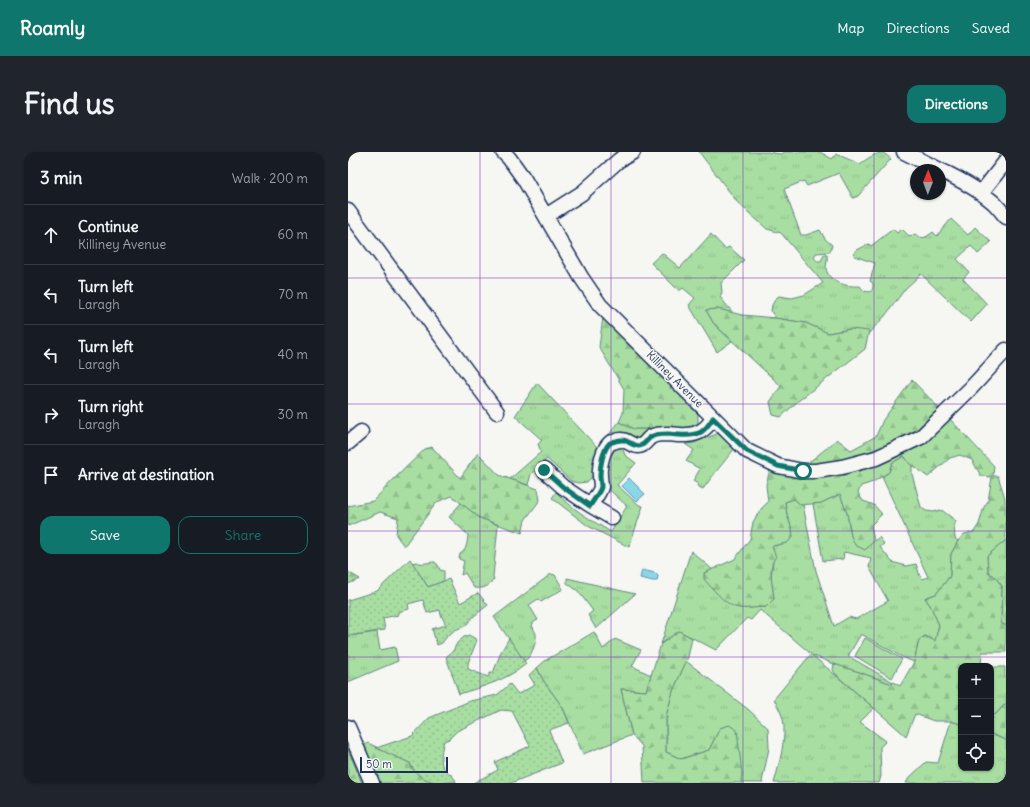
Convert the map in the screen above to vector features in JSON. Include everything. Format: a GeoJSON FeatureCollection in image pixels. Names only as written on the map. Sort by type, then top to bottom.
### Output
{"type":"FeatureCollection","features":[{"type":"Feature","properties":{"kind":"street","name":"Killiney Avenue"},"geometry":{"type":"LineString","coordinates":[[502,152],[515,166],[581,277],[600,305],[747,451],[778,466],[803,471],[816,471],[842,467],[876,458],[921,437],[971,388],[1006,350]]}},
{"type":"Feature","properties":{"kind":"street"},"geometry":{"type":"LineString","coordinates":[[546,216],[582,193],[619,160],[633,152]]}},
{"type":"Feature","properties":{"kind":"street"},"geometry":{"type":"LineString","coordinates":[[904,152],[928,164]]}},
{"type":"Feature","properties":{"kind":"street"},"geometry":{"type":"LineString","coordinates":[[981,193],[1006,161]]}},
{"type":"Feature","properties":{"kind":"street"},"geometry":{"type":"LineString","coordinates":[[946,173],[981,193],[995,204],[1006,217]]}},
{"type":"Feature","properties":{"kind":"street"},"geometry":{"type":"LineString","coordinates":[[348,211],[497,412]]}},
{"type":"Feature","properties":{"kind":"street"},"geometry":{"type":"LineString","coordinates":[[590,506],[601,488],[600,473],[602,458],[610,443],[620,439],[641,446],[645,444],[648,439],[661,434],[696,434],[706,428],[713,418]]}},
{"type":"Feature","properties":{"kind":"street"},"geometry":{"type":"LineString","coordinates":[[348,443],[361,432]]}},
{"type":"Feature","properties":{"kind":"street"},"geometry":{"type":"LineString","coordinates":[[544,470],[563,487],[590,506],[612,518]]}},
{"type":"Feature","properties":{"kind":"street"},"geometry":{"type":"LineString","coordinates":[[348,727],[372,783]]}},
{"type":"Feature","properties":{"kind":"green space"},"geometry":{"type":"Polygon","coordinates":[[[699,152],[768,152],[780,154],[785,152],[820,152],[832,159],[836,154],[860,164],[874,155],[884,153],[891,159],[858,196],[853,198],[839,173],[807,186],[804,181],[784,189],[801,235],[806,235],[820,230],[825,239],[832,245],[830,252],[816,253],[814,257],[815,259],[821,261],[824,255],[827,255],[826,268],[830,277],[834,281],[844,285],[860,286],[864,291],[869,292],[872,290],[873,283],[870,281],[875,263],[854,256],[855,251],[869,244],[871,246],[893,229],[897,233],[902,229],[910,237],[915,234],[924,238],[933,232],[937,236],[951,219],[968,235],[975,227],[991,242],[978,254],[971,246],[957,259],[969,272],[963,279],[987,304],[971,322],[921,274],[905,289],[885,316],[868,334],[851,329],[828,333],[806,323],[775,318],[771,311],[772,305],[776,298],[779,296],[792,298],[804,295],[823,283],[781,233],[767,229],[738,203],[699,152]]]}},
{"type":"Feature","properties":{"kind":"green space"},"geometry":{"type":"Polygon","coordinates":[[[711,234],[725,249],[729,247],[744,260],[721,283],[722,292],[720,297],[733,313],[718,309],[706,310],[714,324],[732,341],[717,352],[689,305],[695,298],[683,288],[679,291],[651,263],[662,253],[680,268],[711,234]]]}},
{"type":"Feature","properties":{"kind":"green space"},"geometry":{"type":"Polygon","coordinates":[[[718,309],[742,315],[806,323],[828,333],[851,329],[869,331],[865,349],[798,401],[781,417],[773,415],[770,402],[781,386],[714,324],[706,310],[718,309]]]}},
{"type":"Feature","properties":{"kind":"green space"},"geometry":{"type":"Polygon","coordinates":[[[603,317],[698,414],[698,425],[688,429],[634,429],[619,422],[623,413],[624,389],[599,347],[603,317]]]}},
{"type":"Feature","properties":{"kind":"green space"},"geometry":{"type":"Polygon","coordinates":[[[912,380],[939,408],[917,429],[890,444],[841,462],[829,464],[807,464],[837,439],[851,450],[876,436],[883,420],[912,380]]]}},
{"type":"Feature","properties":{"kind":"green space"},"geometry":{"type":"Polygon","coordinates":[[[537,383],[598,448],[619,422],[634,429],[650,429],[643,436],[635,440],[620,435],[593,476],[587,482],[578,483],[571,481],[547,459],[531,474],[528,485],[510,479],[541,452],[538,444],[542,440],[515,416],[537,383]]]}},
{"type":"Feature","properties":{"kind":"green space"},"geometry":{"type":"Polygon","coordinates":[[[948,417],[994,466],[993,476],[998,476],[1005,498],[1006,540],[987,556],[988,572],[995,577],[1002,586],[1001,623],[1006,626],[1006,652],[982,652],[981,663],[958,663],[958,723],[951,721],[934,721],[915,714],[906,736],[836,675],[833,670],[834,664],[892,684],[893,682],[900,686],[914,662],[919,640],[925,636],[935,641],[939,625],[930,605],[925,598],[936,594],[950,576],[951,554],[958,541],[964,534],[974,532],[979,524],[984,507],[988,501],[992,477],[981,476],[972,460],[960,455],[950,458],[928,477],[910,464],[904,456],[892,463],[889,472],[873,482],[861,486],[858,493],[863,501],[874,505],[882,514],[871,525],[874,541],[865,550],[855,545],[851,536],[847,513],[840,494],[821,503],[801,505],[794,499],[785,502],[793,537],[787,543],[772,546],[776,557],[773,561],[771,571],[774,599],[766,607],[735,607],[726,602],[704,579],[704,573],[735,559],[750,539],[753,522],[761,509],[768,502],[766,485],[770,469],[799,477],[822,478],[841,474],[894,456],[948,417]]]}},
{"type":"Feature","properties":{"kind":"green space"},"geometry":{"type":"Polygon","coordinates":[[[719,433],[735,448],[703,489],[697,486],[698,484],[693,481],[700,469],[686,461],[694,450],[685,444],[694,443],[719,433]]]}},
{"type":"Feature","properties":{"kind":"green space"},"geometry":{"type":"Polygon","coordinates":[[[626,443],[623,450],[625,455],[636,463],[617,485],[639,505],[643,506],[629,547],[588,526],[552,498],[556,492],[575,509],[611,532],[627,506],[603,484],[611,448],[626,443]]]}},
{"type":"Feature","properties":{"kind":"green space"},"geometry":{"type":"Polygon","coordinates":[[[432,447],[460,478],[478,453],[499,475],[538,489],[540,500],[525,520],[522,533],[480,518],[452,496],[437,502],[404,546],[396,535],[398,518],[380,512],[348,526],[348,506],[373,501],[425,449],[432,447]]]}},
{"type":"Feature","properties":{"kind":"green space"},"geometry":{"type":"Polygon","coordinates":[[[904,456],[912,465],[912,474],[921,507],[926,511],[943,511],[956,521],[954,526],[955,538],[958,541],[951,554],[950,576],[936,594],[925,598],[930,605],[939,625],[935,641],[925,636],[919,640],[914,662],[861,634],[848,656],[893,682],[892,684],[841,667],[812,655],[874,708],[860,722],[886,741],[880,747],[881,776],[879,783],[774,783],[783,742],[784,726],[783,719],[774,699],[811,654],[760,610],[751,620],[747,618],[716,650],[679,631],[661,644],[691,551],[713,570],[704,573],[745,608],[766,607],[774,599],[771,577],[773,560],[771,546],[787,543],[792,529],[787,515],[785,502],[794,499],[803,505],[816,571],[834,626],[849,617],[856,619],[888,601],[869,567],[871,558],[844,552],[843,559],[823,561],[813,504],[821,503],[840,494],[847,513],[851,536],[865,549],[879,537],[884,544],[880,547],[892,562],[906,566],[916,564],[920,576],[923,579],[928,577],[882,477],[889,472],[892,463],[904,456]]]}},
{"type":"Feature","properties":{"kind":"green space"},"geometry":{"type":"Polygon","coordinates":[[[461,503],[480,518],[498,525],[494,579],[488,586],[483,588],[474,588],[465,573],[461,575],[464,561],[459,559],[460,554],[466,546],[468,535],[449,517],[461,503]]]}},
{"type":"Feature","properties":{"kind":"green space"},"geometry":{"type":"Polygon","coordinates":[[[1006,540],[1006,626],[1001,623],[1002,586],[995,577],[988,572],[987,556],[1006,540]]]}},
{"type":"Feature","properties":{"kind":"green space"},"geometry":{"type":"Polygon","coordinates":[[[410,559],[428,587],[449,579],[460,603],[478,593],[488,605],[474,616],[465,626],[455,630],[448,635],[442,643],[437,645],[432,629],[446,625],[440,610],[427,613],[423,600],[408,604],[409,609],[398,612],[398,615],[383,618],[385,630],[348,636],[348,600],[377,591],[410,559]]]}},
{"type":"Feature","properties":{"kind":"green space"},"geometry":{"type":"Polygon","coordinates":[[[435,562],[440,570],[444,571],[444,581],[428,587],[412,563],[435,562]]]}},
{"type":"Feature","properties":{"kind":"green space"},"geometry":{"type":"Polygon","coordinates":[[[348,572],[360,579],[348,584],[348,572]]]}},
{"type":"Feature","properties":{"kind":"green space"},"geometry":{"type":"Polygon","coordinates":[[[551,574],[555,575],[563,589],[541,602],[538,599],[529,605],[538,620],[532,625],[536,634],[534,645],[529,657],[524,661],[494,617],[551,574]]]}},
{"type":"Feature","properties":{"kind":"green space"},"geometry":{"type":"Polygon","coordinates":[[[567,578],[635,594],[596,629],[588,615],[593,611],[578,591],[567,583],[567,578]]]}},
{"type":"Feature","properties":{"kind":"green space"},"geometry":{"type":"Polygon","coordinates":[[[679,631],[692,638],[688,657],[673,691],[666,716],[666,752],[681,759],[709,750],[720,728],[729,725],[737,730],[742,773],[741,783],[644,783],[642,746],[632,735],[621,689],[646,691],[661,644],[679,631]]]}},
{"type":"Feature","properties":{"kind":"green space"},"geometry":{"type":"Polygon","coordinates":[[[377,632],[380,650],[395,647],[398,661],[348,682],[348,636],[377,632]]]}},
{"type":"Feature","properties":{"kind":"green space"},"geometry":{"type":"Polygon","coordinates":[[[594,632],[603,649],[615,639],[641,650],[632,666],[651,675],[646,691],[621,689],[632,735],[583,754],[563,708],[543,680],[537,668],[546,660],[594,632]]]}},
{"type":"Feature","properties":{"kind":"green space"},"geometry":{"type":"Polygon","coordinates":[[[469,635],[477,640],[468,663],[468,669],[488,677],[490,673],[493,673],[501,652],[509,638],[526,664],[519,670],[503,679],[459,694],[446,657],[453,651],[457,643],[469,635]]]}},
{"type":"Feature","properties":{"kind":"green space"},"geometry":{"type":"Polygon","coordinates":[[[865,638],[902,659],[892,678],[855,656],[865,638]]]}},
{"type":"Feature","properties":{"kind":"green space"},"geometry":{"type":"Polygon","coordinates":[[[686,661],[749,710],[768,728],[769,748],[763,783],[741,783],[742,773],[720,728],[709,750],[681,759],[666,752],[666,716],[673,691],[686,661]]]}},
{"type":"Feature","properties":{"kind":"green space"},"geometry":{"type":"Polygon","coordinates":[[[994,667],[1005,667],[1006,703],[995,715],[994,667]]]}},
{"type":"Feature","properties":{"kind":"green space"},"geometry":{"type":"Polygon","coordinates":[[[537,668],[543,680],[563,708],[569,723],[549,730],[562,763],[511,783],[473,783],[498,770],[495,762],[530,746],[512,711],[501,710],[457,731],[449,739],[444,741],[441,761],[443,767],[456,782],[435,782],[423,778],[418,775],[410,763],[376,748],[412,736],[429,718],[470,701],[497,695],[510,684],[518,694],[535,685],[529,675],[537,668]]]}},
{"type":"Feature","properties":{"kind":"green space"},"geometry":{"type":"Polygon","coordinates":[[[1006,703],[1006,740],[994,735],[994,714],[995,715],[1006,703]]]}},
{"type":"Feature","properties":{"kind":"green space"},"geometry":{"type":"Polygon","coordinates":[[[951,721],[958,723],[958,771],[994,771],[994,735],[1006,740],[1006,783],[906,783],[909,778],[926,762],[938,763],[951,721]]]}},
{"type":"Feature","properties":{"kind":"green space"},"geometry":{"type":"Polygon","coordinates":[[[368,743],[410,763],[412,769],[437,783],[380,783],[363,746],[368,743]]]}},
{"type":"Feature","properties":{"kind":"green space"},"geometry":{"type":"Polygon","coordinates":[[[348,749],[362,783],[348,783],[348,749]]]}},
{"type":"Feature","properties":{"kind":"water"},"geometry":{"type":"Polygon","coordinates":[[[629,478],[645,494],[637,501],[622,486],[629,478]]]}},
{"type":"Feature","properties":{"kind":"water"},"geometry":{"type":"Polygon","coordinates":[[[642,570],[655,573],[658,576],[657,581],[640,578],[642,570]]]}},
{"type":"Feature","properties":{"kind":"route"},"geometry":{"type":"LineString","coordinates":[[544,470],[563,487],[590,506],[601,488],[600,473],[602,458],[610,443],[620,439],[626,440],[637,446],[641,446],[653,436],[661,434],[696,434],[706,428],[713,418],[747,451],[778,466],[803,471]]}}]}
